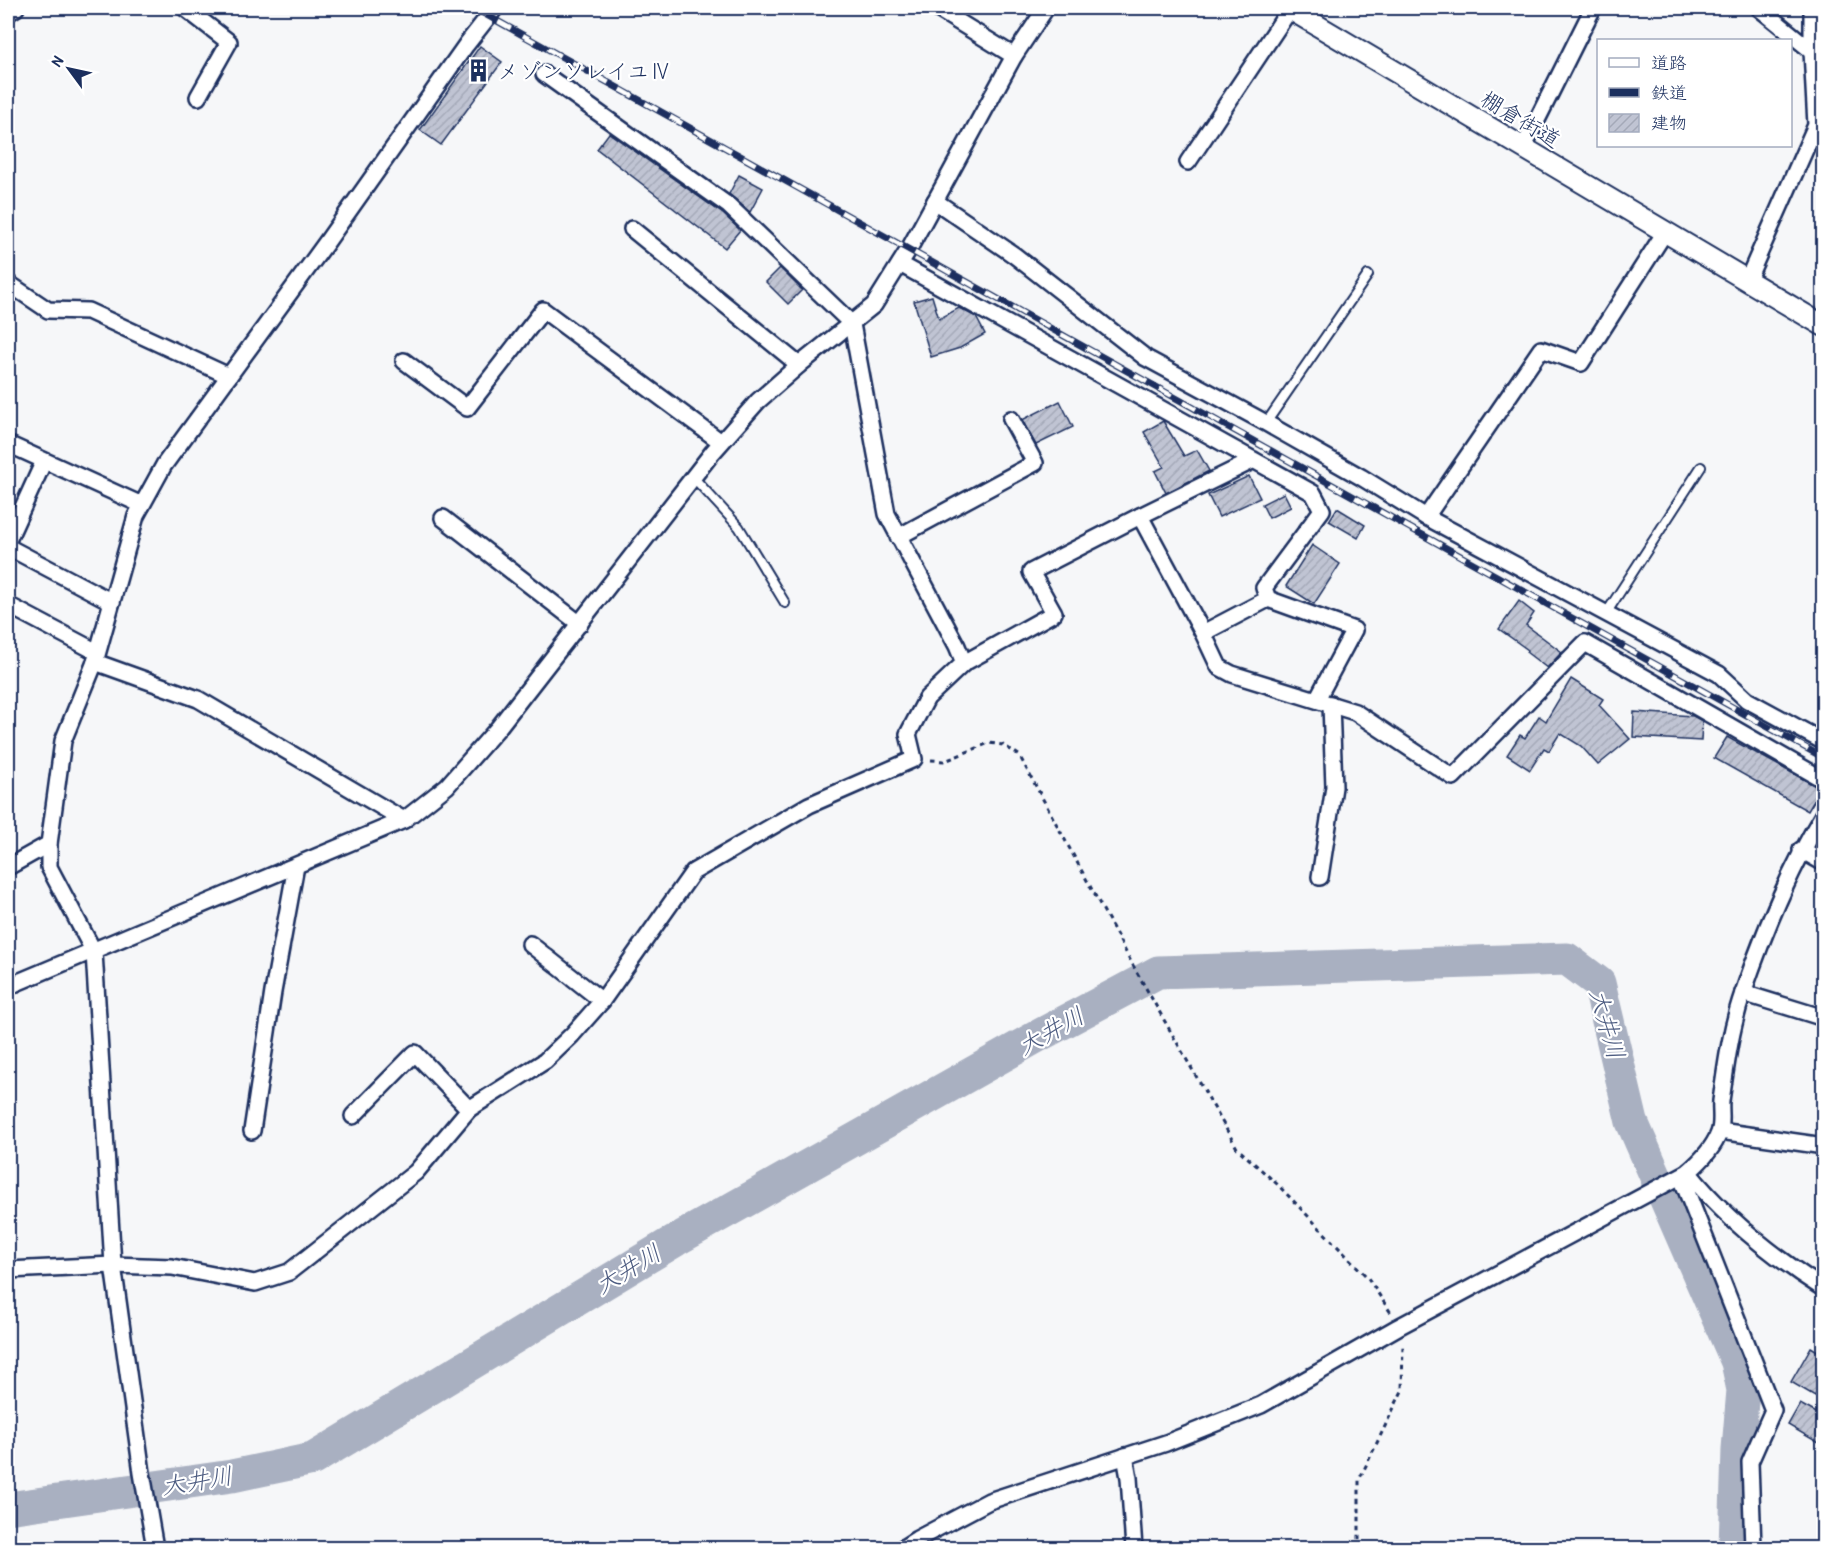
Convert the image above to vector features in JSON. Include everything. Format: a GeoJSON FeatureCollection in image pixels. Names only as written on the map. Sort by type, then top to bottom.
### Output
{"type":"FeatureCollection","features":[{"type":"Feature","properties":{"kind":"street"},"geometry":{"type":"LineString","coordinates":[[8,13],[16,8]]}},
{"type":"Feature","properties":{"kind":"street"},"geometry":{"type":"LineString","coordinates":[[185,8],[229,42],[198,97]]}},
{"type":"Feature","properties":{"kind":"street"},"geometry":{"type":"LineString","coordinates":[[155,1548],[142,1473],[113,1265],[94,952],[49,867],[49,844],[63,741],[96,657],[136,516],[164,465],[495,8]]}},
{"type":"Feature","properties":{"kind":"street"},"geometry":{"type":"LineString","coordinates":[[936,8],[1014,56]]}},
{"type":"Feature","properties":{"kind":"street"},"geometry":{"type":"LineString","coordinates":[[8,988],[404,820],[447,786],[498,728],[693,477],[758,401],[874,305],[900,264],[1014,56],[1046,8]]}},
{"type":"Feature","properties":{"kind":"street"},"geometry":{"type":"LineString","coordinates":[[1188,162],[1289,8]]}},
{"type":"Feature","properties":{"kind":"street","name":"棚倉街道"},"geometry":{"type":"LineString","coordinates":[[1289,8],[1824,326]]}},
{"type":"Feature","properties":{"kind":"street"},"geometry":{"type":"LineString","coordinates":[[1523,148],[1593,8]]}},
{"type":"Feature","properties":{"kind":"street"},"geometry":{"type":"LineString","coordinates":[[1760,8],[1812,51]]}},
{"type":"Feature","properties":{"kind":"street"},"geometry":{"type":"LineString","coordinates":[[1747,281],[1816,125],[1812,8]]}},
{"type":"Feature","properties":{"kind":"street"},"geometry":{"type":"LineString","coordinates":[[544,74],[729,206],[852,324],[886,514],[964,663]]}},
{"type":"Feature","properties":{"kind":"street"},"geometry":{"type":"LineString","coordinates":[[935,201],[1014,255],[1146,358],[1266,423],[1426,517],[1719,674],[1747,700],[1824,742]]}},
{"type":"Feature","properties":{"kind":"street"},"geometry":{"type":"LineString","coordinates":[[632,229],[800,365]]}},
{"type":"Feature","properties":{"kind":"street"},"geometry":{"type":"LineString","coordinates":[[1426,517],[1541,349],[1581,363],[1665,232]]}},
{"type":"Feature","properties":{"kind":"street"},"geometry":{"type":"LineString","coordinates":[[900,264],[1313,493],[1322,510],[1264,588],[1268,599]]}},
{"type":"Feature","properties":{"kind":"street"},"geometry":{"type":"LineString","coordinates":[[8,283],[48,310],[88,311],[229,376]]}},
{"type":"Feature","properties":{"kind":"street"},"geometry":{"type":"LineString","coordinates":[[404,361],[467,408],[543,310],[722,442]]}},
{"type":"Feature","properties":{"kind":"street"},"geometry":{"type":"LineString","coordinates":[[898,537],[1035,463],[1011,419]]}},
{"type":"Feature","properties":{"kind":"street"},"geometry":{"type":"LineString","coordinates":[[8,444],[142,505]]}},
{"type":"Feature","properties":{"kind":"street"},"geometry":{"type":"LineString","coordinates":[[8,1270],[113,1265],[172,1267],[255,1283],[289,1272],[416,1172],[470,1109],[545,1061],[602,1001],[693,872],[809,805],[914,759],[908,734],[927,698],[964,663],[1054,613],[1031,572],[1254,460]]}},
{"type":"Feature","properties":{"kind":"street"},"geometry":{"type":"LineString","coordinates":[[8,540],[44,461]]}},
{"type":"Feature","properties":{"kind":"street"},"geometry":{"type":"LineString","coordinates":[[1140,516],[1219,667],[1232,674],[1354,712],[1453,777],[1586,643],[1824,780]]}},
{"type":"Feature","properties":{"kind":"street"},"geometry":{"type":"LineString","coordinates":[[443,518],[580,624]]}},
{"type":"Feature","properties":{"kind":"street"},"geometry":{"type":"LineString","coordinates":[[8,547],[112,602]]}},
{"type":"Feature","properties":{"kind":"street"},"geometry":{"type":"LineString","coordinates":[[1203,633],[1268,599],[1354,630],[1324,702],[1334,787],[1320,877]]}},
{"type":"Feature","properties":{"kind":"street"},"geometry":{"type":"LineString","coordinates":[[8,605],[96,657],[198,699],[404,820]]}},
{"type":"Feature","properties":{"kind":"street"},"geometry":{"type":"LineString","coordinates":[[903,1548],[989,1501],[1166,1443],[1260,1405],[1398,1327],[1682,1176],[1709,1151],[1720,1131],[1721,1103],[1734,1026],[1743,993],[1788,878],[1801,850],[1824,813]]}},
{"type":"Feature","properties":{"kind":"street"},"geometry":{"type":"LineString","coordinates":[[8,867],[49,844]]}},
{"type":"Feature","properties":{"kind":"street"},"geometry":{"type":"LineString","coordinates":[[1801,850],[1824,863]]}},
{"type":"Feature","properties":{"kind":"street"},"geometry":{"type":"LineString","coordinates":[[252,1131],[273,992],[296,866]]}},
{"type":"Feature","properties":{"kind":"street"},"geometry":{"type":"LineString","coordinates":[[530,944],[602,1001]]}},
{"type":"Feature","properties":{"kind":"street"},"geometry":{"type":"LineString","coordinates":[[1743,993],[1824,1018]]}},
{"type":"Feature","properties":{"kind":"street"},"geometry":{"type":"LineString","coordinates":[[353,1116],[415,1053],[470,1109]]}},
{"type":"Feature","properties":{"kind":"street"},"geometry":{"type":"LineString","coordinates":[[1720,1131],[1824,1146]]}},
{"type":"Feature","properties":{"kind":"street"},"geometry":{"type":"LineString","coordinates":[[1682,1176],[1768,1249],[1824,1289]]}},
{"type":"Feature","properties":{"kind":"street"},"geometry":{"type":"LineString","coordinates":[[1682,1176],[1773,1410],[1750,1462],[1754,1548]]}},
{"type":"Feature","properties":{"kind":"street"},"geometry":{"type":"LineString","coordinates":[[1125,1456],[1129,1478],[1134,1548]]}},
{"type":"Feature","properties":{"kind":"lane"},"geometry":{"type":"LineString","coordinates":[[1266,423],[1368,275]]}},
{"type":"Feature","properties":{"kind":"lane"},"geometry":{"type":"LineString","coordinates":[[1607,612],[1701,468]]}},
{"type":"Feature","properties":{"kind":"lane"},"geometry":{"type":"LineString","coordinates":[[693,477],[739,527],[785,603]]}},
{"type":"Feature","properties":{"kind":"path"},"geometry":{"type":"LineString","coordinates":[[914,759],[945,761],[989,743],[1003,745],[1019,755],[1237,1149],[1277,1184],[1368,1278],[1398,1327],[1403,1345],[1402,1391],[1359,1480],[1359,1542],[1361,1548]]}},
{"type":"Feature","properties":{"kind":"building"},"geometry":{"type":"Polygon","coordinates":[[[480,46],[502,62],[441,145],[420,130],[480,46]]]}},
{"type":"Feature","properties":{"kind":"building"},"geometry":{"type":"Polygon","coordinates":[[[609,133],[723,214],[740,230],[725,248],[597,149],[609,133]]]}},
{"type":"Feature","properties":{"kind":"building"},"geometry":{"type":"Polygon","coordinates":[[[739,175],[763,188],[750,212],[729,194],[739,175]]]}},
{"type":"Feature","properties":{"kind":"building"},"geometry":{"type":"Polygon","coordinates":[[[780,268],[802,290],[788,304],[766,282],[780,268]]]}},
{"type":"Feature","properties":{"kind":"building"},"geometry":{"type":"Polygon","coordinates":[[[932,296],[939,319],[959,308],[976,317],[985,334],[960,348],[931,357],[914,301],[932,296]]]}},
{"type":"Feature","properties":{"kind":"building"},"geometry":{"type":"Polygon","coordinates":[[[1060,401],[1073,427],[1036,445],[1022,420],[1060,401]]]}},
{"type":"Feature","properties":{"kind":"building"},"geometry":{"type":"Polygon","coordinates":[[[1163,421],[1184,456],[1197,450],[1209,471],[1166,493],[1155,471],[1164,467],[1144,432],[1163,421]]]}},
{"type":"Feature","properties":{"kind":"building"},"geometry":{"type":"Polygon","coordinates":[[[1249,476],[1260,498],[1219,517],[1208,495],[1249,476]]]}},
{"type":"Feature","properties":{"kind":"building"},"geometry":{"type":"Polygon","coordinates":[[[1284,493],[1291,507],[1269,518],[1262,504],[1284,493]]]}},
{"type":"Feature","properties":{"kind":"building"},"geometry":{"type":"Polygon","coordinates":[[[1337,508],[1365,525],[1358,538],[1329,521],[1337,508]]]}},
{"type":"Feature","properties":{"kind":"building"},"geometry":{"type":"Polygon","coordinates":[[[1312,545],[1340,564],[1314,604],[1286,586],[1312,545]]]}},
{"type":"Feature","properties":{"kind":"building"},"geometry":{"type":"Polygon","coordinates":[[[1519,601],[1534,613],[1526,625],[1562,652],[1547,668],[1526,652],[1528,650],[1499,629],[1519,601]]]}},
{"type":"Feature","properties":{"kind":"building"},"geometry":{"type":"Polygon","coordinates":[[[1571,679],[1603,699],[1599,705],[1630,739],[1598,765],[1581,746],[1560,733],[1549,751],[1544,748],[1530,770],[1507,755],[1520,735],[1525,738],[1539,716],[1546,721],[1571,679]]]}},
{"type":"Feature","properties":{"kind":"building"},"geometry":{"type":"Polygon","coordinates":[[[1634,712],[1693,716],[1702,721],[1701,741],[1633,737],[1634,712]]]}},
{"type":"Feature","properties":{"kind":"building"},"geometry":{"type":"Polygon","coordinates":[[[1727,737],[1821,789],[1808,811],[1714,758],[1727,737]]]}},
{"type":"Feature","properties":{"kind":"building"},"geometry":{"type":"Polygon","coordinates":[[[1811,1347],[1824,1355],[1824,1382],[1815,1396],[1791,1382],[1811,1347]]]}},
{"type":"Feature","properties":{"kind":"building"},"geometry":{"type":"Polygon","coordinates":[[[1800,1404],[1824,1417],[1824,1446],[1788,1425],[1800,1404]]]}},
{"type":"Feature","properties":{"kind":"waterway","name":"大井川"},"geometry":{"type":"LineString","coordinates":[[8,1508],[232,1476],[313,1459],[676,1240],[1038,1036],[1158,972],[1567,959],[1599,983],[1632,1122],[1737,1362],[1743,1390],[1738,1449],[1735,1548]]}},
{"type":"Feature","properties":{"kind":"railway"},"geometry":{"type":"LineString","coordinates":[[474,8],[1824,758]]}},
{"type":"Feature","properties":{"kind":"place","name":"メゾンソレイユⅣ"},"geometry":{"type":"Point","coordinates":[479,71]}}]}
